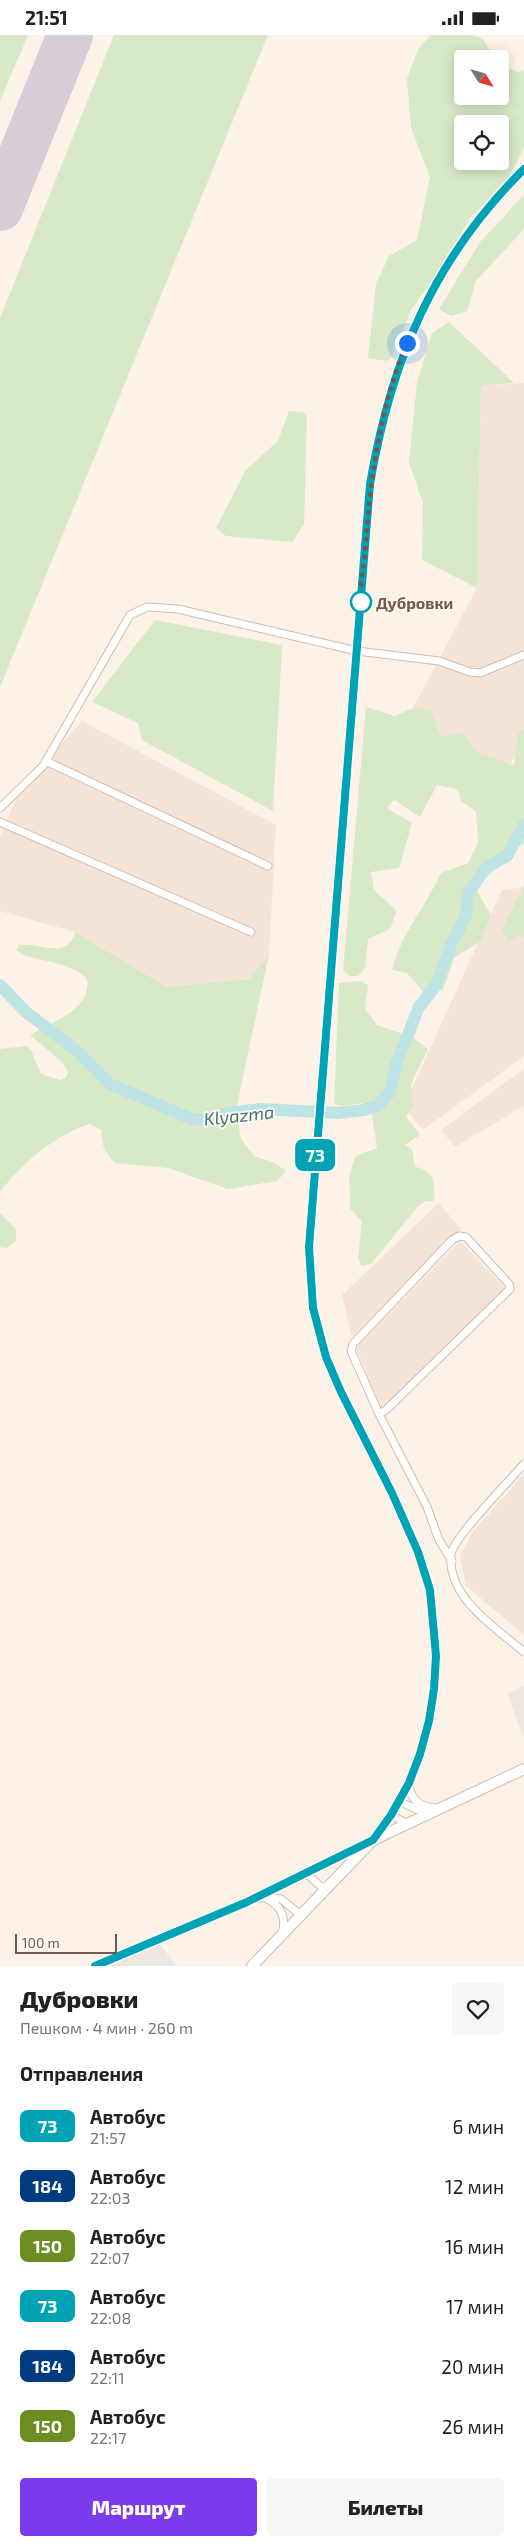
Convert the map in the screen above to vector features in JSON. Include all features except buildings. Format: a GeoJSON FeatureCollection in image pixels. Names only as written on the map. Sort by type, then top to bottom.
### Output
{"type":"FeatureCollection","features":[{"type":"Feature","properties":{"kind":"street"},"geometry":{"type":"LineString","coordinates":[[252,1966],[373,1840],[391,1815],[409,1783],[429,1721],[434,1689],[436,1656],[430,1590],[418,1552],[386,1478],[341,1392],[326,1357],[313,1308],[309,1247],[316,1139],[370,484],[378,441],[401,357],[418,316],[463,242],[488,208],[524,169]]}},
{"type":"Feature","properties":{"kind":"street"},"geometry":{"type":"LineString","coordinates":[[0,808],[46,761],[130,615],[147,607],[178,609],[357,651],[439,661],[470,672],[480,673],[524,655]]}},
{"type":"Feature","properties":{"kind":"street"},"geometry":{"type":"LineString","coordinates":[[46,761],[268,866]]}},
{"type":"Feature","properties":{"kind":"street"},"geometry":{"type":"LineString","coordinates":[[0,822],[252,932]]}},
{"type":"Feature","properties":{"kind":"street"},"geometry":{"type":"LineString","coordinates":[[379,1414],[386,1410],[510,1289],[509,1284],[466,1237],[459,1236],[452,1240],[352,1343],[352,1351],[379,1414],[427,1507],[439,1540],[452,1561]]}},
{"type":"Feature","properties":{"kind":"street"},"geometry":{"type":"LineString","coordinates":[[524,1464],[465,1531],[451,1552],[453,1575],[461,1593],[484,1619],[524,1652]]}},
{"type":"Feature","properties":{"kind":"street"},"geometry":{"type":"LineString","coordinates":[[95,1966],[247,1902],[406,1823],[524,1769]]}},
{"type":"Feature","properties":{"kind":"street"},"geometry":{"type":"LineString","coordinates":[[409,1783],[413,1799],[427,1808]]}},
{"type":"Feature","properties":{"kind":"street"},"geometry":{"type":"LineString","coordinates":[[399,1801],[418,1810],[441,1808]]}},
{"type":"Feature","properties":{"kind":"street"},"geometry":{"type":"LineString","coordinates":[[391,1815],[406,1823]]}},
{"type":"Feature","properties":{"kind":"street"},"geometry":{"type":"LineString","coordinates":[[299,1876],[308,1875],[325,1890]]}},
{"type":"Feature","properties":{"kind":"street"},"geometry":{"type":"LineString","coordinates":[[247,1902],[264,1897],[281,1899],[301,1915]]}},
{"type":"Feature","properties":{"kind":"street"},"geometry":{"type":"LineString","coordinates":[[264,1897],[277,1904],[283,1915],[282,1935]]}},
{"type":"Feature","properties":{"kind":"shaded area"},"geometry":{"type":"Polygon","coordinates":[[[524,383],[524,739],[496,791],[399,734],[477,588],[481,386],[524,383]]]}},
{"type":"Feature","properties":{"kind":"shaded area"},"geometry":{"type":"Polygon","coordinates":[[[82,721],[276,825],[269,954],[249,979],[167,987],[75,932],[0,911],[0,837],[19,792],[82,721]]]}},
{"type":"Feature","properties":{"kind":"shaded area"},"geometry":{"type":"Polygon","coordinates":[[[524,887],[524,1056],[423,1130],[404,1106],[502,890],[524,887]]]}},
{"type":"Feature","properties":{"kind":"shaded area"},"geometry":{"type":"Polygon","coordinates":[[[524,1069],[524,1106],[455,1147],[441,1130],[524,1069]]]}},
{"type":"Feature","properties":{"kind":"shaded area"},"geometry":{"type":"Polygon","coordinates":[[[439,1203],[461,1229],[352,1338],[342,1295],[439,1203]]]}},
{"type":"Feature","properties":{"kind":"shaded area"},"geometry":{"type":"Polygon","coordinates":[[[460,1241],[507,1290],[381,1409],[356,1347],[460,1241]]]}},
{"type":"Feature","properties":{"kind":"shaded area"},"geometry":{"type":"Polygon","coordinates":[[[524,1474],[524,1635],[466,1586],[460,1556],[472,1533],[524,1474]]]}},
{"type":"Feature","properties":{"kind":"shaded area"},"geometry":{"type":"Polygon","coordinates":[[[524,1686],[524,1739],[507,1693],[524,1686]]]}},
{"type":"Feature","properties":{"kind":"shaded area"},"geometry":{"type":"Polygon","coordinates":[[[160,1944],[176,1966],[110,1966],[160,1944]]]}},
{"type":"Feature","properties":{"kind":"green space"},"geometry":{"type":"Polygon","coordinates":[[[0,35],[28,35],[0,101],[0,35]]]}},
{"type":"Feature","properties":{"kind":"green space"},"geometry":{"type":"Polygon","coordinates":[[[114,35],[268,35],[0,687],[0,318],[114,35]]]}},
{"type":"Feature","properties":{"kind":"green space"},"geometry":{"type":"Polygon","coordinates":[[[431,35],[472,35],[483,39],[490,50],[454,50],[454,105],[509,105],[509,69],[518,72],[524,70],[524,148],[509,178],[470,218],[439,270],[411,310],[392,357],[386,361],[368,358],[376,284],[389,256],[417,240],[430,177],[411,128],[407,79],[419,47],[431,35]]]}},
{"type":"Feature","properties":{"kind":"green space"},"geometry":{"type":"Polygon","coordinates":[[[524,195],[524,229],[476,281],[467,311],[451,316],[439,309],[480,242],[524,195]]]}},
{"type":"Feature","properties":{"kind":"green space"},"geometry":{"type":"Polygon","coordinates":[[[449,322],[514,383],[481,386],[477,588],[422,560],[423,503],[409,462],[417,383],[432,333],[449,322]]]}},
{"type":"Feature","properties":{"kind":"green space"},"geometry":{"type":"Polygon","coordinates":[[[289,411],[304,412],[307,417],[304,524],[293,542],[226,536],[216,528],[246,470],[278,441],[289,411]]]}},
{"type":"Feature","properties":{"kind":"green space"},"geometry":{"type":"Polygon","coordinates":[[[155,620],[282,645],[273,811],[142,740],[138,723],[92,702],[155,620]]]}},
{"type":"Feature","properties":{"kind":"green space"},"geometry":{"type":"Polygon","coordinates":[[[366,707],[395,716],[415,707],[432,712],[441,737],[462,733],[478,753],[514,765],[518,734],[524,729],[524,844],[498,855],[476,889],[491,915],[481,941],[454,958],[443,990],[424,993],[407,973],[392,970],[401,944],[441,873],[468,863],[478,843],[476,811],[462,802],[457,789],[437,785],[420,817],[394,800],[387,808],[412,823],[399,868],[371,872],[374,890],[397,911],[390,929],[368,939],[365,969],[358,976],[350,976],[343,970],[366,707]]]}},
{"type":"Feature","properties":{"kind":"green space"},"geometry":{"type":"Polygon","coordinates":[[[524,885],[524,939],[519,934],[509,941],[501,931],[524,885]]]}},
{"type":"Feature","properties":{"kind":"green space"},"geometry":{"type":"Polygon","coordinates":[[[75,932],[167,987],[249,979],[269,954],[237,1105],[240,1136],[246,1146],[254,1156],[276,1164],[286,1171],[277,1181],[228,1189],[168,1168],[115,1163],[104,1148],[101,1130],[90,1124],[64,1135],[40,1151],[18,1171],[0,1192],[0,1049],[26,1046],[31,1050],[41,1074],[60,1080],[66,1078],[68,1072],[61,1061],[30,1035],[73,1010],[85,996],[88,985],[85,977],[72,969],[23,955],[17,950],[19,945],[60,948],[66,946],[71,941],[75,932]]]}},
{"type":"Feature","properties":{"kind":"green space"},"geometry":{"type":"Polygon","coordinates":[[[362,981],[368,985],[365,1009],[377,1025],[412,1037],[428,1049],[411,1084],[413,1107],[406,1117],[420,1135],[405,1145],[412,1149],[415,1167],[421,1168],[430,1174],[435,1189],[434,1201],[426,1201],[418,1206],[372,1263],[362,1266],[358,1258],[362,1222],[350,1208],[350,1177],[356,1156],[377,1148],[371,1110],[362,1103],[343,1106],[334,1104],[339,983],[362,981]]]}},
{"type":"Feature","properties":{"kind":"green space"},"geometry":{"type":"Polygon","coordinates":[[[0,1213],[16,1229],[16,1241],[7,1248],[0,1247],[0,1213]]]}},
{"type":"Feature","properties":{"kind":"waterway","name":"Klyazma"},"geometry":{"type":"LineString","coordinates":[[0,985],[26,1012],[77,1051],[110,1084],[192,1119],[210,1120],[228,1113],[261,1109],[338,1113],[364,1110],[378,1106],[390,1092],[396,1065],[419,1007],[437,984],[452,942],[466,916],[468,893],[486,868],[507,856],[524,825]]}},
{"type":"Feature","properties":{"kind":"runway"},"geometry":{"type":"LineString","coordinates":[[0,208],[70,35]]}},
{"type":"Feature","properties":{"kind":"bus line","name":"73"},"geometry":{"type":"LineString","coordinates":[[95,1966],[247,1902],[373,1840],[391,1815],[409,1783],[420,1754],[429,1721],[434,1689],[436,1656],[430,1590],[418,1552],[386,1478],[341,1392],[326,1357],[313,1308],[309,1247],[370,484],[378,441],[401,357],[418,316],[463,242],[488,208],[524,169]]}},
{"type":"Feature","properties":{"kind":"place","name":"Дубровки"},"geometry":{"type":"Point","coordinates":[361,602]}},
{"type":"Feature","properties":{"kind":"route"},"geometry":{"type":"LineString","coordinates":[[361,602],[370,484],[388,400],[407,343]]}}]}
